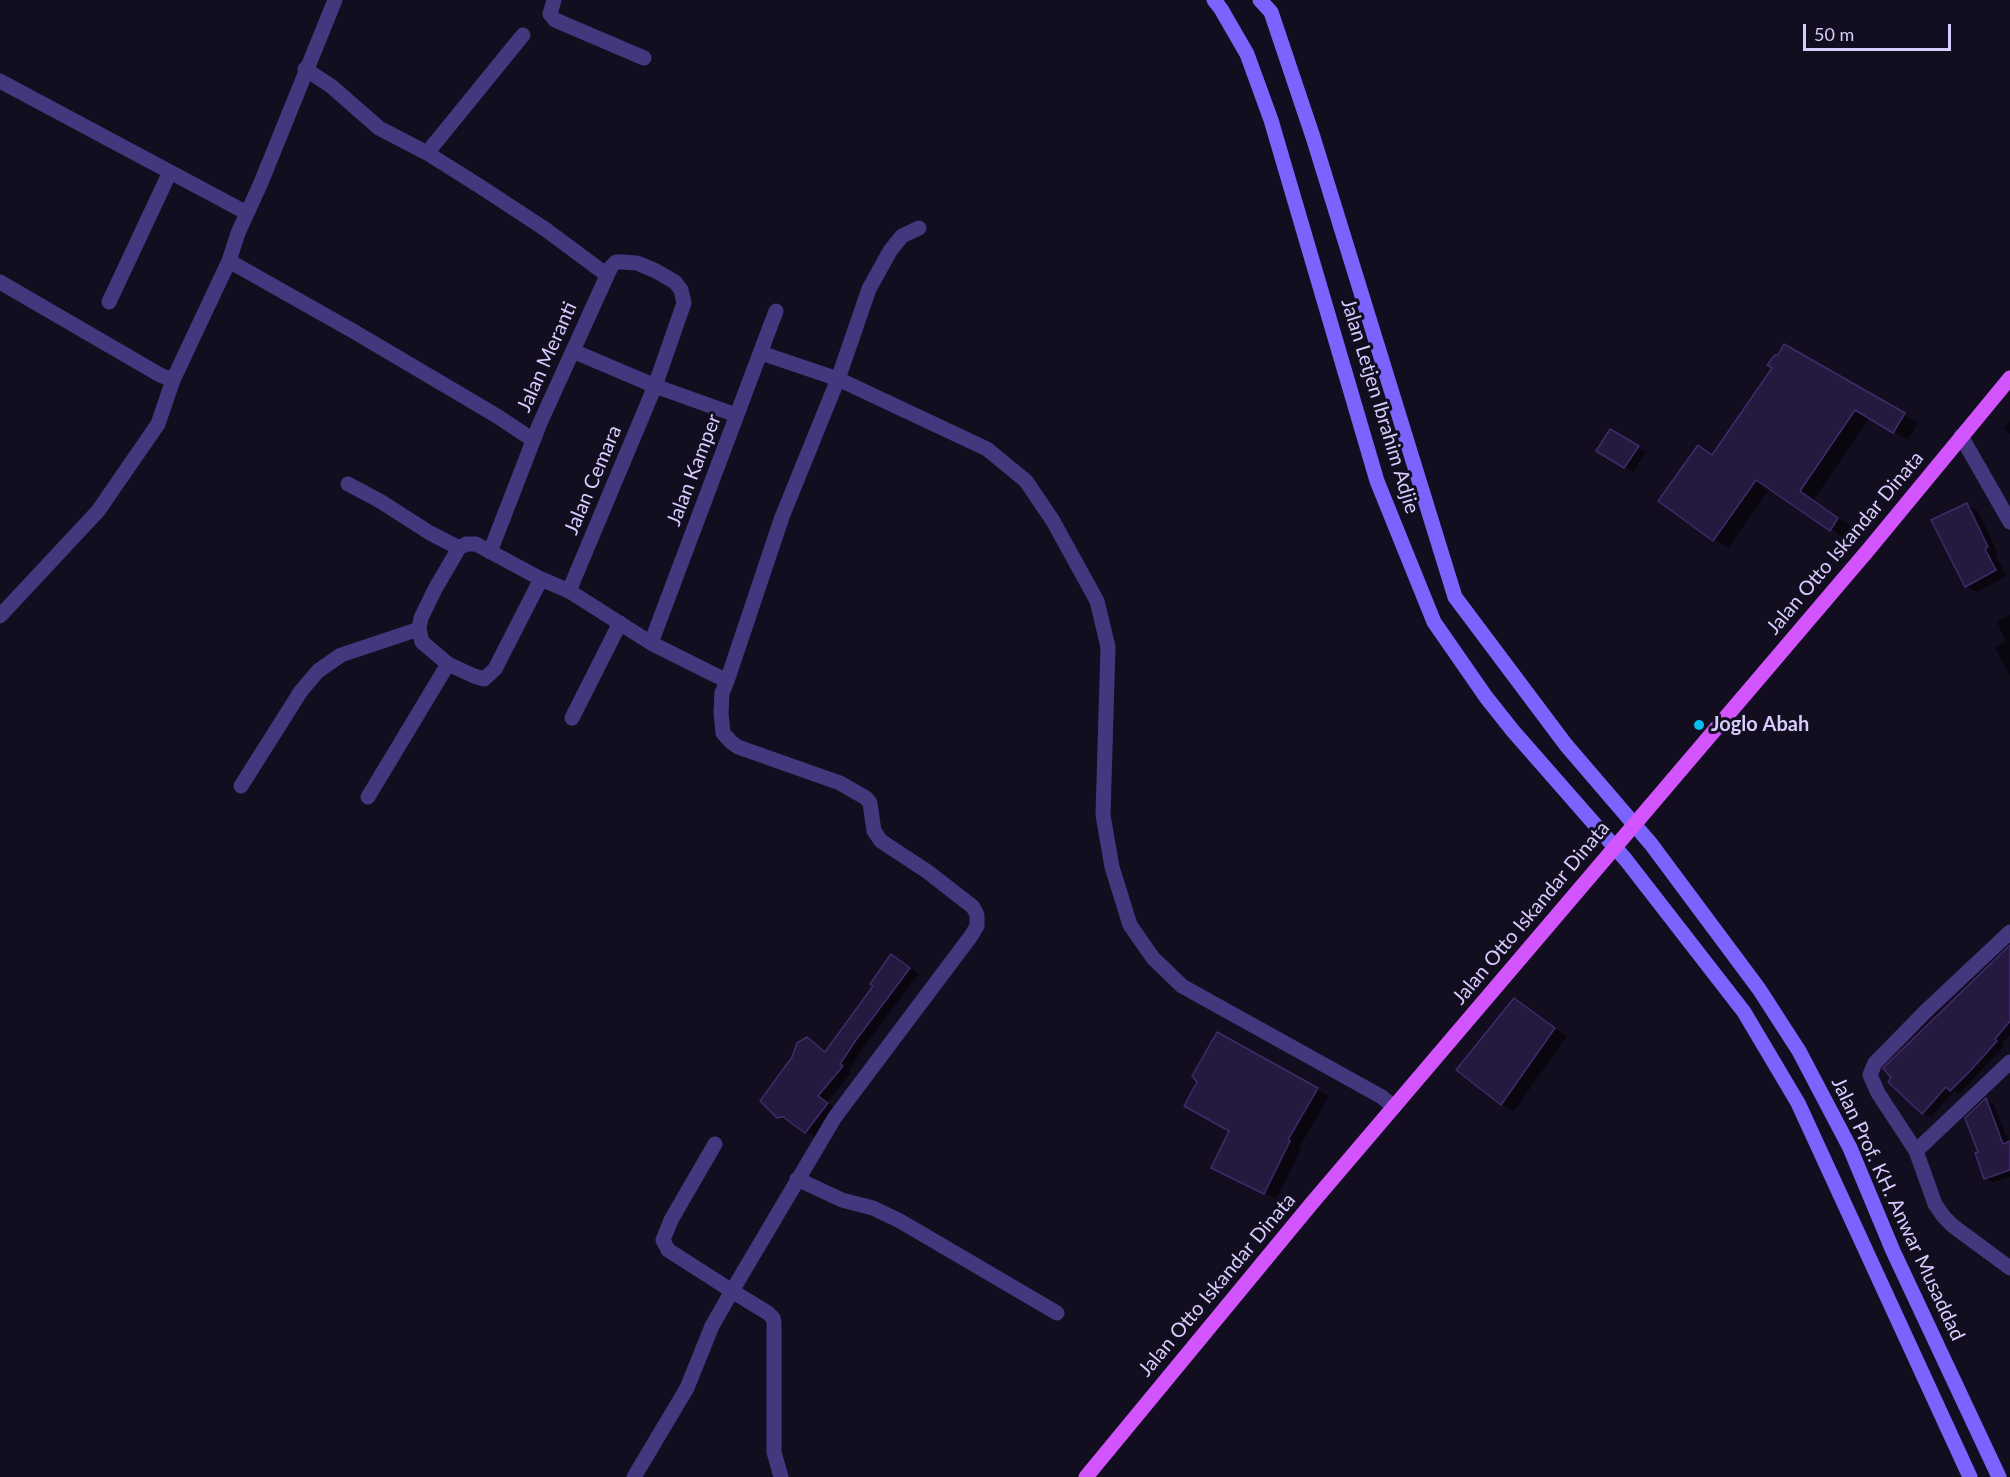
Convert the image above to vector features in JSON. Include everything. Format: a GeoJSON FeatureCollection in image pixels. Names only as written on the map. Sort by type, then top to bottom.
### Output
{"type":"FeatureCollection","features":[{"type":"Feature","properties":{"kind":"main road","name":"Jalan Otto Iskandar Dinata"},"geometry":{"type":"LineString","coordinates":[[1086,1477],[1312,1203],[1869,549],[2010,378]]}},
{"type":"Feature","properties":{"kind":"street"},"geometry":{"type":"LineString","coordinates":[[0,616],[98,511],[158,424],[173,380],[229,261],[305,69],[335,0]]}},
{"type":"Feature","properties":{"kind":"street"},"geometry":{"type":"LineString","coordinates":[[554,0],[550,14],[555,20],[644,58]]}},
{"type":"Feature","properties":{"kind":"street","name":"Jalan Letjen Ibrahim Adjie"},"geometry":{"type":"LineString","coordinates":[[1214,0],[1247,54],[1271,120],[1377,481],[1434,622],[1485,697],[1614,847]]}},
{"type":"Feature","properties":{"kind":"street","name":"Jalan Letjen Ibrahim Adjie"},"geometry":{"type":"LineString","coordinates":[[1260,0],[1271,12],[1313,137],[1455,597],[1566,745],[1633,825]]}},
{"type":"Feature","properties":{"kind":"street"},"geometry":{"type":"LineString","coordinates":[[427,153],[523,35]]}},
{"type":"Feature","properties":{"kind":"street"},"geometry":{"type":"LineString","coordinates":[[305,69],[331,86],[378,128],[427,153],[545,229],[607,275]]}},
{"type":"Feature","properties":{"kind":"street"},"geometry":{"type":"LineString","coordinates":[[0,81],[247,213]]}},
{"type":"Feature","properties":{"kind":"street"},"geometry":{"type":"LineString","coordinates":[[109,302],[170,172]]}},
{"type":"Feature","properties":{"kind":"street"},"geometry":{"type":"LineString","coordinates":[[634,1477],[687,1388],[712,1326],[797,1179],[836,1117],[977,926],[977,915],[973,907],[928,872],[881,841],[874,831],[870,803],[866,798],[840,783],[738,747],[723,733],[721,712],[722,693],[782,518],[838,378],[869,289],[890,250],[902,236],[919,228]]}},
{"type":"Feature","properties":{"kind":"street"},"geometry":{"type":"LineString","coordinates":[[229,261],[384,349],[533,440]]}},
{"type":"Feature","properties":{"kind":"street","name":"Jalan Cemara"},"geometry":{"type":"LineString","coordinates":[[569,591],[655,386],[684,303],[681,290],[675,282],[637,263],[616,262],[607,275]]}},
{"type":"Feature","properties":{"kind":"street","name":"Jalan Meranti"},"geometry":{"type":"LineString","coordinates":[[490,552],[533,440],[607,275]]}},
{"type":"Feature","properties":{"kind":"street"},"geometry":{"type":"LineString","coordinates":[[0,282],[160,375],[173,380]]}},
{"type":"Feature","properties":{"kind":"street","name":"Jalan Kamper"},"geometry":{"type":"LineString","coordinates":[[651,643],[776,311]]}},
{"type":"Feature","properties":{"kind":"street"},"geometry":{"type":"LineString","coordinates":[[573,351],[655,386],[736,415]]}},
{"type":"Feature","properties":{"kind":"street"},"geometry":{"type":"LineString","coordinates":[[761,353],[838,378],[987,449],[1026,482],[1053,521],[1098,601],[1108,647],[1103,815],[1112,867],[1130,924],[1154,958],[1182,986],[1333,1069],[1382,1097],[1394,1107]]}},
{"type":"Feature","properties":{"kind":"street"},"geometry":{"type":"LineString","coordinates":[[1961,436],[2010,522]]}},
{"type":"Feature","properties":{"kind":"street"},"geometry":{"type":"LineString","coordinates":[[348,484],[459,548]]}},
{"type":"Feature","properties":{"kind":"street"},"geometry":{"type":"LineString","coordinates":[[541,579],[495,669],[484,679],[448,664],[422,642],[419,628],[421,618],[435,589],[459,548],[466,544],[476,544],[541,579],[569,591],[651,643],[727,681]]}},
{"type":"Feature","properties":{"kind":"street"},"geometry":{"type":"LineString","coordinates":[[572,718],[620,623]]}},
{"type":"Feature","properties":{"kind":"street"},"geometry":{"type":"LineString","coordinates":[[240,786],[301,691],[318,671],[341,655],[419,628]]}},
{"type":"Feature","properties":{"kind":"street"},"geometry":{"type":"LineString","coordinates":[[368,797],[448,664]]}},
{"type":"Feature","properties":{"kind":"street","name":"Jalan Prof. KH. Anwar Musaddad"},"geometry":{"type":"LineString","coordinates":[[1633,825],[1651,844],[1759,989],[1825,1098],[1851,1148],[1893,1251],[1999,1477]]}},
{"type":"Feature","properties":{"kind":"street"},"geometry":{"type":"LineString","coordinates":[[1614,847],[1635,870],[1744,1012],[1798,1103],[1970,1477]]}},
{"type":"Feature","properties":{"kind":"street"},"geometry":{"type":"LineString","coordinates":[[2010,932],[1926,1011],[1875,1063],[1870,1075],[1878,1093],[1916,1151],[1935,1204],[1953,1226],[2010,1268]]}},
{"type":"Feature","properties":{"kind":"street"},"geometry":{"type":"LineString","coordinates":[[1916,1151],[2008,1069]]}},
{"type":"Feature","properties":{"kind":"street"},"geometry":{"type":"LineString","coordinates":[[715,1144],[671,1220],[663,1240],[668,1250],[768,1313],[774,1323],[774,1452],[781,1477]]}},
{"type":"Feature","properties":{"kind":"street"},"geometry":{"type":"LineString","coordinates":[[797,1179],[842,1200],[873,1208],[900,1221],[1058,1313]]}},
{"type":"Feature","properties":{"kind":"building"},"geometry":{"type":"Polygon","coordinates":[[[1784,344],[1905,413],[1893,433],[1855,410],[1800,491],[1838,518],[1830,531],[1756,480],[1713,541],[1658,501],[1698,445],[1712,455],[1772,368],[1767,365],[1775,355],[1778,355],[1784,344]]]}},
{"type":"Feature","properties":{"kind":"building"},"geometry":{"type":"Polygon","coordinates":[[[1610,429],[1639,446],[1624,468],[1596,451],[1610,429]]]}},
{"type":"Feature","properties":{"kind":"building"},"geometry":{"type":"Polygon","coordinates":[[[1967,503],[1996,570],[1965,587],[1931,520],[1967,503]]]}},
{"type":"Feature","properties":{"kind":"building"},"geometry":{"type":"Polygon","coordinates":[[[2010,945],[2010,1021],[1995,1039],[1997,1041],[1971,1070],[1950,1091],[1946,1087],[1922,1114],[1888,1082],[1891,1078],[1883,1068],[2010,945]]]}},
{"type":"Feature","properties":{"kind":"building"},"geometry":{"type":"Polygon","coordinates":[[[891,954],[910,968],[856,1040],[840,1064],[843,1066],[818,1096],[828,1103],[805,1133],[783,1117],[777,1118],[760,1101],[792,1057],[797,1043],[807,1037],[825,1052],[873,986],[870,984],[891,954]]]}},
{"type":"Feature","properties":{"kind":"building"},"geometry":{"type":"Polygon","coordinates":[[[1514,998],[1555,1028],[1501,1105],[1456,1070],[1514,998]]]}},
{"type":"Feature","properties":{"kind":"building"},"geometry":{"type":"Polygon","coordinates":[[[1217,1032],[1318,1088],[1288,1140],[1290,1141],[1264,1194],[1211,1168],[1229,1131],[1184,1106],[1197,1082],[1192,1076],[1217,1032]]]}},
{"type":"Feature","properties":{"kind":"building"},"geometry":{"type":"Polygon","coordinates":[[[1986,1098],[2003,1144],[2010,1141],[2010,1170],[1984,1179],[1975,1153],[1978,1152],[1965,1118],[1986,1098]]]}},
{"type":"Feature","properties":{"kind":"place","name":"Joglo Abah"},"geometry":{"type":"Point","coordinates":[1699,725]}}]}
